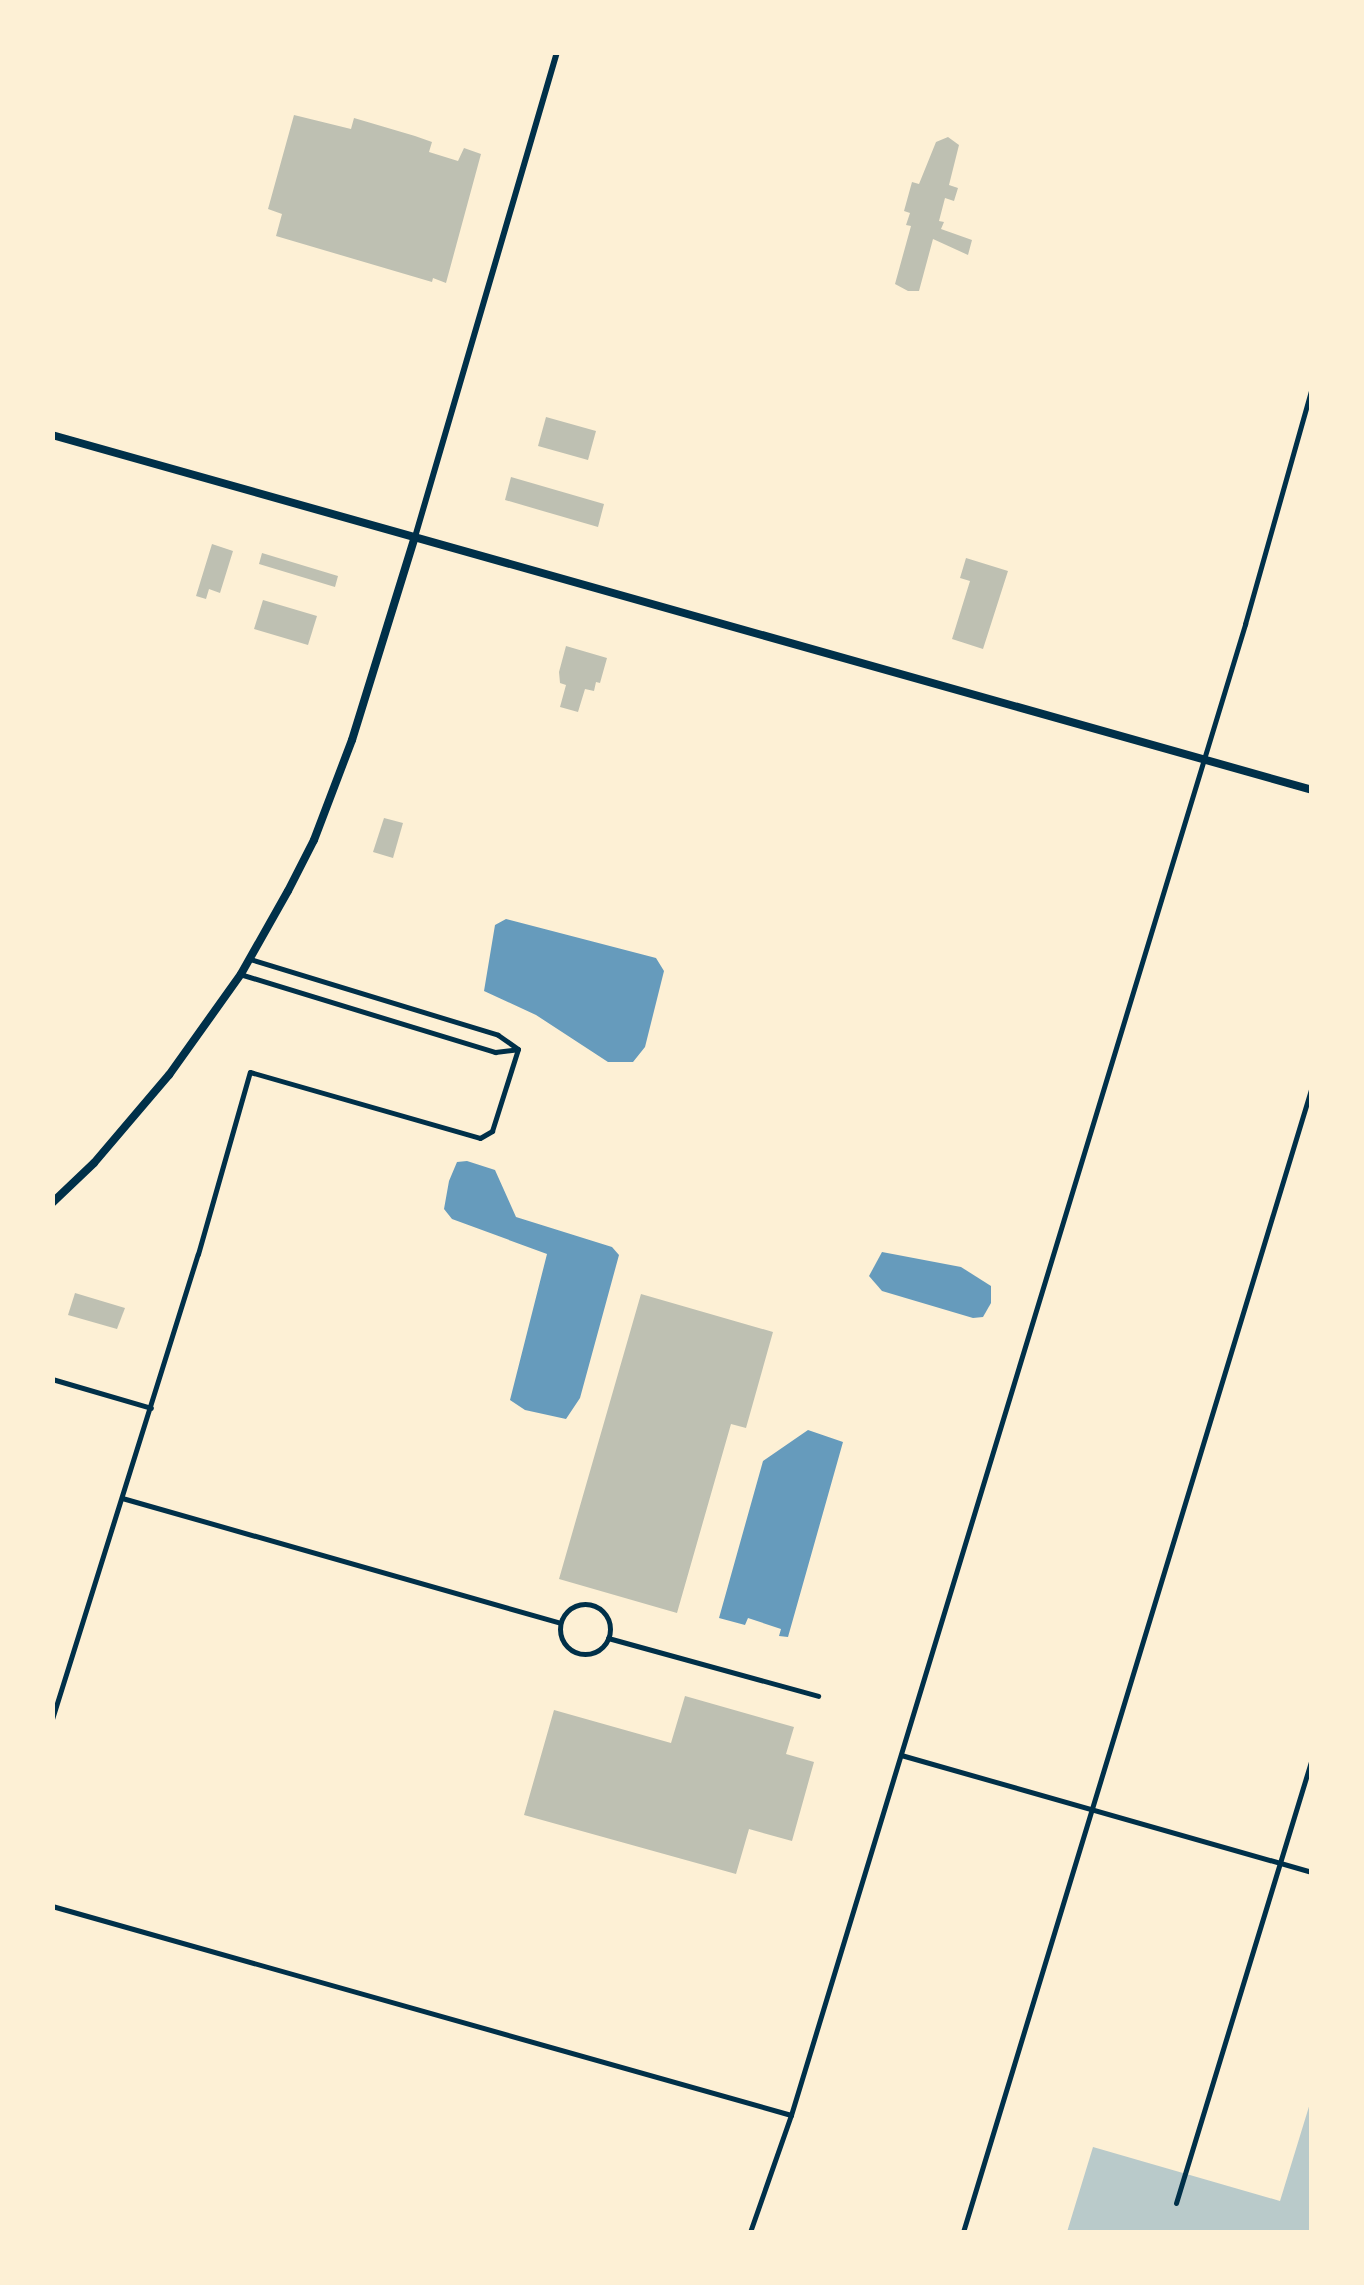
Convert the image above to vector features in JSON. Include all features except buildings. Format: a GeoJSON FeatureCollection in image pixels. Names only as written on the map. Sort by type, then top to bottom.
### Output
{"type":"FeatureCollection","features":[{"type":"Feature","properties":{"kind":"main road"},"geometry":{"type":"LineString","coordinates":[[52,435],[1312,790]]}},
{"type":"Feature","properties":{"kind":"main road"},"geometry":{"type":"LineString","coordinates":[[52,1203],[94,1163],[169,1075],[250,960],[327,808],[415,537]]}},
{"type":"Feature","properties":{"kind":"street"},"geometry":{"type":"LineString","coordinates":[[415,537],[557,52]]}},
{"type":"Feature","properties":{"kind":"street"},"geometry":{"type":"LineString","coordinates":[[750,2232],[792,2115],[1246,624],[1312,388]]}},
{"type":"Feature","properties":{"kind":"street"},"geometry":{"type":"LineString","coordinates":[[250,960],[498,1035],[518,1048]]}},
{"type":"Feature","properties":{"kind":"street"},"geometry":{"type":"LineString","coordinates":[[241,974],[495,1052],[518,1048]]}},
{"type":"Feature","properties":{"kind":"street"},"geometry":{"type":"LineString","coordinates":[[52,1719],[151,1408],[250,1072],[480,1138],[492,1131],[518,1048]]}},
{"type":"Feature","properties":{"kind":"street"},"geometry":{"type":"LineString","coordinates":[[963,2232],[1312,1086]]}},
{"type":"Feature","properties":{"kind":"street"},"geometry":{"type":"LineString","coordinates":[[52,1379],[151,1408]]}},
{"type":"Feature","properties":{"kind":"street"},"geometry":{"type":"LineString","coordinates":[[122,1498],[560,1623]]}},
{"type":"Feature","properties":{"kind":"street"},"geometry":{"type":"LineString","coordinates":[[592,1605],[606,1615],[608,1638],[590,1654],[573,1652],[562,1640],[560,1623],[569,1610],[592,1605]]}},
{"type":"Feature","properties":{"kind":"street"},"geometry":{"type":"LineString","coordinates":[[608,1638],[818,1696]]}},
{"type":"Feature","properties":{"kind":"street"},"geometry":{"type":"LineString","coordinates":[[901,1755],[1312,1872]]}},
{"type":"Feature","properties":{"kind":"street"},"geometry":{"type":"LineString","coordinates":[[1176,2203],[1312,1757]]}},
{"type":"Feature","properties":{"kind":"street"},"geometry":{"type":"LineString","coordinates":[[52,1906],[792,2115]]}},
{"type":"Feature","properties":{"kind":"shaded area"},"geometry":{"type":"Polygon","coordinates":[[[1311,2100],[1311,2232],[1067,2232],[1093,2147],[1280,2201],[1311,2100]]]}},
{"type":"Feature","properties":{"kind":"water"},"geometry":{"type":"Polygon","coordinates":[[[506,919],[656,958],[664,971],[645,1047],[633,1062],[608,1062],[536,1015],[484,991],[495,925],[506,919]]]}},
{"type":"Feature","properties":{"kind":"water"},"geometry":{"type":"Polygon","coordinates":[[[467,1161],[495,1170],[516,1217],[612,1247],[619,1255],[580,1398],[566,1419],[525,1410],[510,1400],[547,1254],[452,1219],[444,1209],[449,1181],[457,1162],[467,1161]]]}},
{"type":"Feature","properties":{"kind":"water"},"geometry":{"type":"Polygon","coordinates":[[[882,1252],[961,1267],[991,1286],[991,1303],[983,1317],[973,1318],[882,1291],[869,1276],[882,1252]]]}},
{"type":"Feature","properties":{"kind":"water"},"geometry":{"type":"Polygon","coordinates":[[[808,1430],[843,1442],[788,1637],[779,1636],[781,1629],[748,1618],[745,1625],[719,1618],[763,1461],[808,1430]]]}}]}
